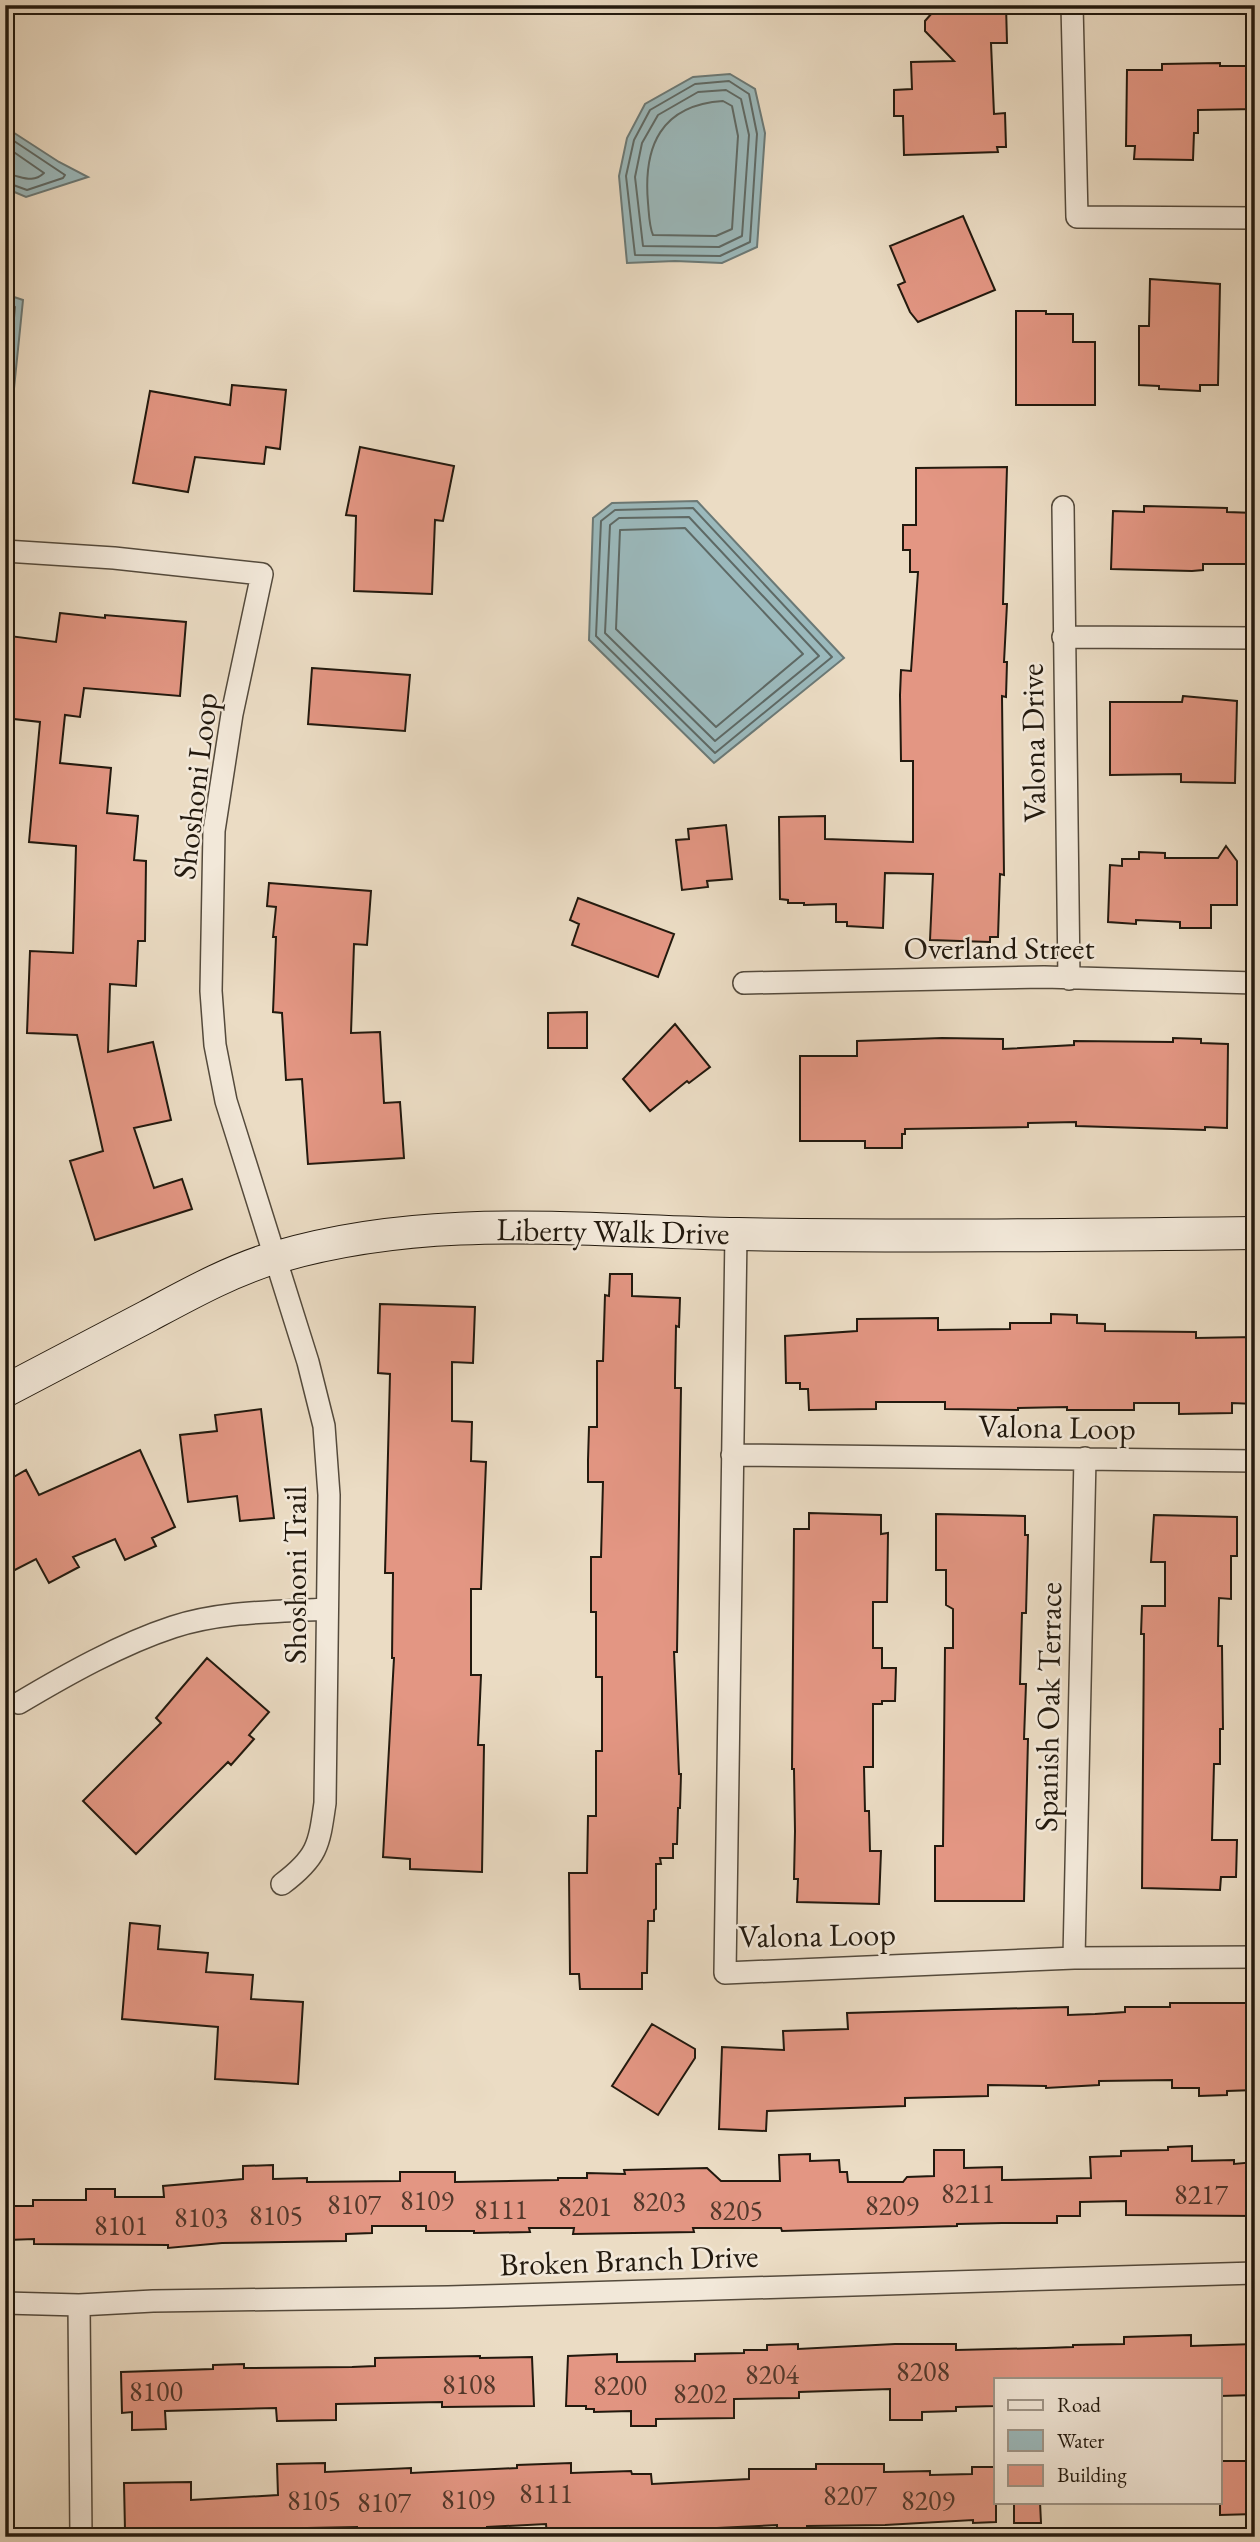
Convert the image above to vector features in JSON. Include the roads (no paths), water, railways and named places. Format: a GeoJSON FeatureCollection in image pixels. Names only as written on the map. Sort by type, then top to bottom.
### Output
{"type":"FeatureCollection","features":[{"type":"Feature","properties":{"kind":"street"},"geometry":{"type":"LineString","coordinates":[[1072,5],[1077,217],[1255,218]]}},
{"type":"Feature","properties":{"kind":"street","name":"Valona Drive"},"geometry":{"type":"LineString","coordinates":[[1063,507],[1069,979]]}},
{"type":"Feature","properties":{"kind":"street","name":"Shoshoni Loop"},"geometry":{"type":"LineString","coordinates":[[5,551],[114,558],[262,574],[232,714],[214,831],[211,990],[215,1045],[226,1101],[275,1257]]}},
{"type":"Feature","properties":{"kind":"street"},"geometry":{"type":"LineString","coordinates":[[1063,637],[1255,638]]}},
{"type":"Feature","properties":{"kind":"street","name":"Overland Street"},"geometry":{"type":"LineString","coordinates":[[744,983],[1044,977],[1255,983]]}},
{"type":"Feature","properties":{"kind":"street","name":"Liberty Walk Drive"},"geometry":{"type":"LineString","coordinates":[[5,1391],[194,1292],[275,1257],[349,1239],[427,1229],[594,1228],[736,1234],[981,1236],[1255,1233]]}},
{"type":"Feature","properties":{"kind":"street","name":"Valona Loop"},"geometry":{"type":"LineString","coordinates":[[736,1234],[725,1973],[1074,1958],[1255,1956]]}},
{"type":"Feature","properties":{"kind":"street","name":"Shoshoni Trail"},"geometry":{"type":"LineString","coordinates":[[275,1257],[308,1362],[324,1426],[329,1495],[325,1802],[321,1832],[312,1856],[282,1884]]}},
{"type":"Feature","properties":{"kind":"street","name":"Valona Loop"},"geometry":{"type":"LineString","coordinates":[[732,1455],[1255,1461]]}},
{"type":"Feature","properties":{"kind":"street","name":"Spanish Oak Terrace"},"geometry":{"type":"LineString","coordinates":[[1074,1958],[1085,1458]]}},
{"type":"Feature","properties":{"kind":"street"},"geometry":{"type":"LineString","coordinates":[[19,1703],[93,1663],[173,1627],[223,1616],[326,1609]]}},
{"type":"Feature","properties":{"kind":"street","name":"Broken Branch Drive"},"geometry":{"type":"LineString","coordinates":[[5,2303],[79,2305],[153,2301],[448,2297],[1255,2273]]}},
{"type":"Feature","properties":{"kind":"street"},"geometry":{"type":"LineString","coordinates":[[79,2305],[81,2537]]}},
{"type":"Feature","properties":{"kind":"water"},"geometry":{"type":"Polygon","coordinates":[[[730,74],[755,89],[765,133],[757,247],[722,263],[627,263],[619,176],[627,138],[645,104],[693,77],[730,74]]]}},
{"type":"Feature","properties":{"kind":"water"},"geometry":{"type":"Polygon","coordinates":[[[5,127],[59,162],[88,177],[26,197],[5,188],[5,127]]]}},
{"type":"Feature","properties":{"kind":"water"},"geometry":{"type":"Polygon","coordinates":[[[5,294],[23,300],[5,477],[5,294]]]}},
{"type":"Feature","properties":{"kind":"water"},"geometry":{"type":"Polygon","coordinates":[[[697,501],[844,658],[714,763],[589,640],[593,518],[612,503],[697,501]]]}}]}
